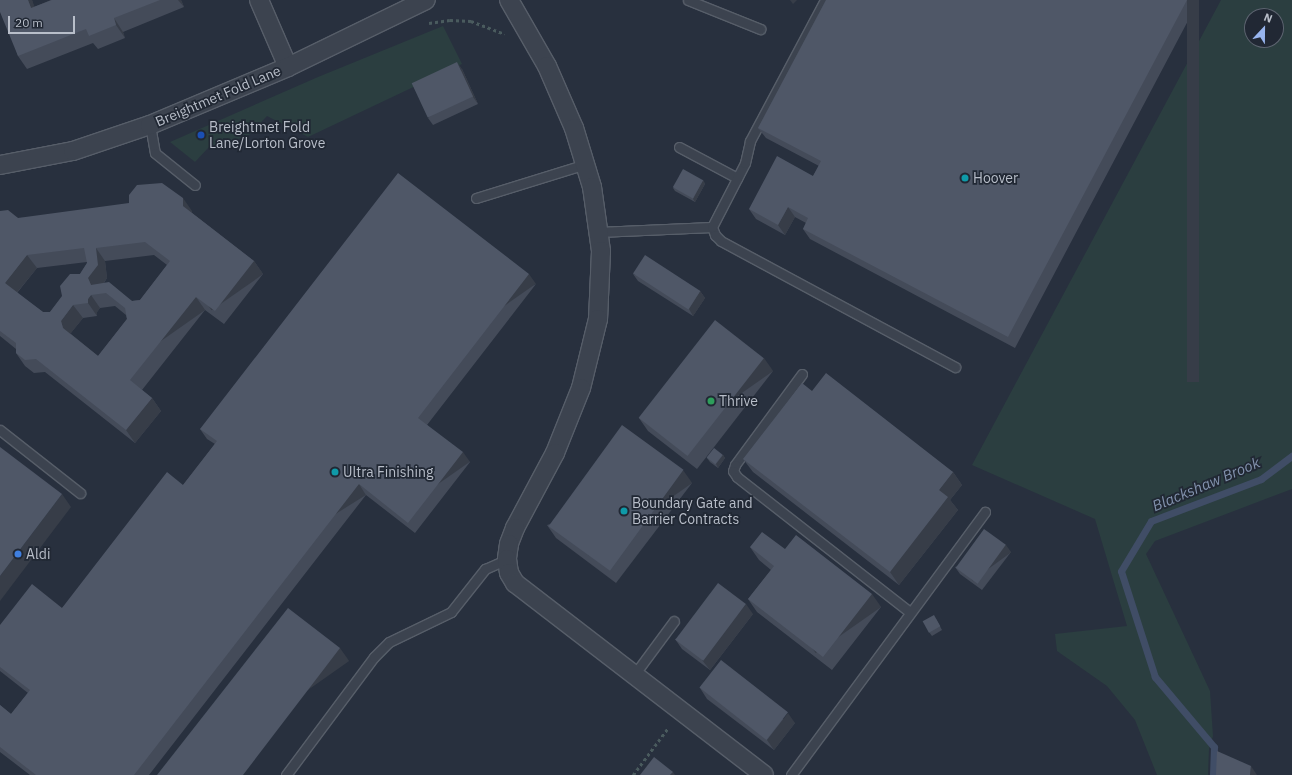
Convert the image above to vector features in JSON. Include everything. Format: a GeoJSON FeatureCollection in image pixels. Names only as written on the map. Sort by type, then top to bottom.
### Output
{"type":"FeatureCollection","features":[{"type":"Feature","properties":{"kind":"street"},"geometry":{"type":"LineString","coordinates":[[259,0],[288,67]]}},
{"type":"Feature","properties":{"kind":"street","name":"Breightmet Fold Lane"},"geometry":{"type":"LineString","coordinates":[[0,166],[73,151],[150,124],[288,67],[426,0]]}},
{"type":"Feature","properties":{"kind":"street"},"geometry":{"type":"LineString","coordinates":[[509,0],[547,66],[571,121],[586,164],[592,187],[601,251],[598,318],[581,388],[555,453],[515,528],[509,544],[507,559],[509,573],[515,583],[764,775]]}},
{"type":"Feature","properties":{"kind":"lane"},"geometry":{"type":"LineString","coordinates":[[688,0],[760,29]]}},
{"type":"Feature","properties":{"kind":"lane"},"geometry":{"type":"LineString","coordinates":[[825,0],[750,141],[746,163],[712,227],[715,235],[721,241],[955,367]]}},
{"type":"Feature","properties":{"kind":"lane"},"geometry":{"type":"LineString","coordinates":[[150,124],[155,153],[195,185]]}},
{"type":"Feature","properties":{"kind":"lane"},"geometry":{"type":"LineString","coordinates":[[679,147],[737,178]]}},
{"type":"Feature","properties":{"kind":"lane"},"geometry":{"type":"LineString","coordinates":[[476,198],[586,164]]}},
{"type":"Feature","properties":{"kind":"lane"},"geometry":{"type":"LineString","coordinates":[[598,232],[712,227]]}},
{"type":"Feature","properties":{"kind":"lane"},"geometry":{"type":"LineString","coordinates":[[802,374],[735,464],[734,471],[736,477],[910,612]]}},
{"type":"Feature","properties":{"kind":"lane"},"geometry":{"type":"LineString","coordinates":[[0,430],[80,493]]}},
{"type":"Feature","properties":{"kind":"lane"},"geometry":{"type":"LineString","coordinates":[[790,775],[985,512]]}},
{"type":"Feature","properties":{"kind":"lane"},"geometry":{"type":"LineString","coordinates":[[286,775],[374,657],[389,642],[451,612],[485,569],[507,559]]}},
{"type":"Feature","properties":{"kind":"lane"},"geometry":{"type":"LineString","coordinates":[[634,675],[674,621]]}},
{"type":"Feature","properties":{"kind":"path"},"geometry":{"type":"LineString","coordinates":[[428,23],[450,20],[470,21],[504,34],[530,37]]}},
{"type":"Feature","properties":{"kind":"path"},"geometry":{"type":"LineString","coordinates":[[633,775],[681,711]]}},
{"type":"Feature","properties":{"kind":"shaded area"},"geometry":{"type":"Polygon","coordinates":[[[1221,0],[1292,0],[1292,489],[1155,541],[1146,554],[1210,691],[1213,736],[1209,749],[1208,775],[1157,775],[1135,720],[1107,686],[1057,651],[1055,634],[1127,626],[1095,519],[972,465],[1221,0]]]}},
{"type":"Feature","properties":{"kind":"shaded area"},"geometry":{"type":"Polygon","coordinates":[[[443,26],[462,64],[308,137],[267,116],[248,136],[209,147],[195,162],[170,142],[318,77],[443,26]]]}},
{"type":"Feature","properties":{"kind":"building"},"geometry":{"type":"Polygon","coordinates":[[[0,0],[28,0],[31,8],[52,0],[160,0],[114,18],[116,25],[89,36],[86,29],[18,56],[0,12],[0,0]]]}},
{"type":"Feature","properties":{"kind":"building","name":"Hoover"},"geometry":{"type":"Polygon","coordinates":[[[826,0],[1187,0],[1008,337],[803,229],[808,218],[788,207],[778,225],[749,209],[777,156],[813,176],[821,161],[758,128],[826,0]]]}},
{"type":"Feature","properties":{"kind":"building"},"geometry":{"type":"Polygon","coordinates":[[[457,62],[473,96],[428,118],[412,83],[457,62]]]}},
{"type":"Feature","properties":{"kind":"building"},"geometry":{"type":"Polygon","coordinates":[[[683,169],[703,180],[693,199],[673,187],[683,169]]]}},
{"type":"Feature","properties":{"kind":"building","name":"Ultra Finishing"},"geometry":{"type":"Polygon","coordinates":[[[398,173],[529,274],[418,418],[463,452],[408,523],[359,484],[134,775],[36,775],[0,747],[0,705],[11,714],[30,690],[0,667],[0,625],[32,584],[62,608],[167,472],[183,485],[217,441],[200,429],[398,173]]]}},
{"type":"Feature","properties":{"kind":"building"},"geometry":{"type":"Polygon","coordinates":[[[162,183],[183,198],[183,206],[254,261],[215,311],[196,297],[130,380],[152,398],[126,430],[36,359],[25,360],[16,353],[16,343],[0,331],[0,211],[8,210],[18,218],[129,203],[129,195],[137,185],[162,183]],[[145,242],[96,248],[98,265],[88,278],[91,285],[109,282],[132,301],[140,300],[170,261],[145,242]],[[84,248],[27,255],[5,283],[43,312],[50,312],[62,296],[60,286],[70,274],[80,274],[87,263],[84,248]],[[106,293],[91,295],[88,299],[88,303],[73,305],[61,321],[63,328],[98,356],[127,319],[125,308],[106,293]]]}},
{"type":"Feature","properties":{"kind":"building"},"geometry":{"type":"Polygon","coordinates":[[[645,255],[700,291],[688,309],[633,273],[645,255]]]}},
{"type":"Feature","properties":{"kind":"building","name":"Thrive"},"geometry":{"type":"Polygon","coordinates":[[[715,320],[764,358],[688,456],[639,418],[715,320]]]}},
{"type":"Feature","properties":{"kind":"building"},"geometry":{"type":"Polygon","coordinates":[[[826,373],[953,472],[939,490],[948,497],[890,572],[743,459],[802,383],[812,391],[826,373]]]}},
{"type":"Feature","properties":{"kind":"building","name":"Boundary Gate and Barrier Contracts"},"geometry":{"type":"Polygon","coordinates":[[[622,425],[683,470],[610,571],[549,526],[622,425]]]}},
{"type":"Feature","properties":{"kind":"building","name":"Aldi"},"geometry":{"type":"Polygon","coordinates":[[[0,447],[62,494],[0,576],[0,447]]]}},
{"type":"Feature","properties":{"kind":"building"},"geometry":{"type":"Polygon","coordinates":[[[714,448],[723,455],[715,464],[707,457],[714,448]]]}},
{"type":"Feature","properties":{"kind":"building"},"geometry":{"type":"Polygon","coordinates":[[[984,529],[1006,545],[978,584],[956,568],[984,529]]]}},
{"type":"Feature","properties":{"kind":"building"},"geometry":{"type":"Polygon","coordinates":[[[762,532],[785,549],[796,535],[872,594],[823,657],[748,599],[774,566],[750,547],[762,532]]]}},
{"type":"Feature","properties":{"kind":"building"},"geometry":{"type":"Polygon","coordinates":[[[718,583],[746,604],[703,661],[675,640],[718,583]]]}},
{"type":"Feature","properties":{"kind":"building"},"geometry":{"type":"Polygon","coordinates":[[[288,608],[340,648],[243,775],[157,775],[288,608]]]}},
{"type":"Feature","properties":{"kind":"building"},"geometry":{"type":"Polygon","coordinates":[[[934,615],[940,626],[929,633],[923,621],[934,615]]]}},
{"type":"Feature","properties":{"kind":"building"},"geometry":{"type":"Polygon","coordinates":[[[721,660],[788,712],[766,740],[699,688],[721,660]]]}},
{"type":"Feature","properties":{"kind":"building"},"geometry":{"type":"Polygon","coordinates":[[[1217,751],[1251,766],[1250,775],[1216,775],[1217,751]]]}},
{"type":"Feature","properties":{"kind":"building"},"geometry":{"type":"Polygon","coordinates":[[[654,757],[673,772],[670,775],[640,775],[654,757]]]}},
{"type":"Feature","properties":{"kind":"waterway","name":"Blackshaw Brook"},"geometry":{"type":"LineString","coordinates":[[1213,775],[1214,747],[1155,677],[1121,571],[1151,521],[1261,479],[1292,456]]}},
{"type":"Feature","properties":{"kind":"place","name":"Breightmet Fold Lane/Lorton Grove"},"geometry":{"type":"Point","coordinates":[201,135]}},
{"type":"Feature","properties":{"kind":"place","name":"Hoover"},"geometry":{"type":"Point","coordinates":[965,178]}},
{"type":"Feature","properties":{"kind":"place","name":"Thrive"},"geometry":{"type":"Point","coordinates":[711,401]}},
{"type":"Feature","properties":{"kind":"place","name":"Ultra Finishing"},"geometry":{"type":"Point","coordinates":[335,472]}},
{"type":"Feature","properties":{"kind":"place","name":"Boundary Gate and Barrier Contracts"},"geometry":{"type":"Point","coordinates":[624,511]}},
{"type":"Feature","properties":{"kind":"place","name":"Aldi"},"geometry":{"type":"Point","coordinates":[18,554]}}]}
